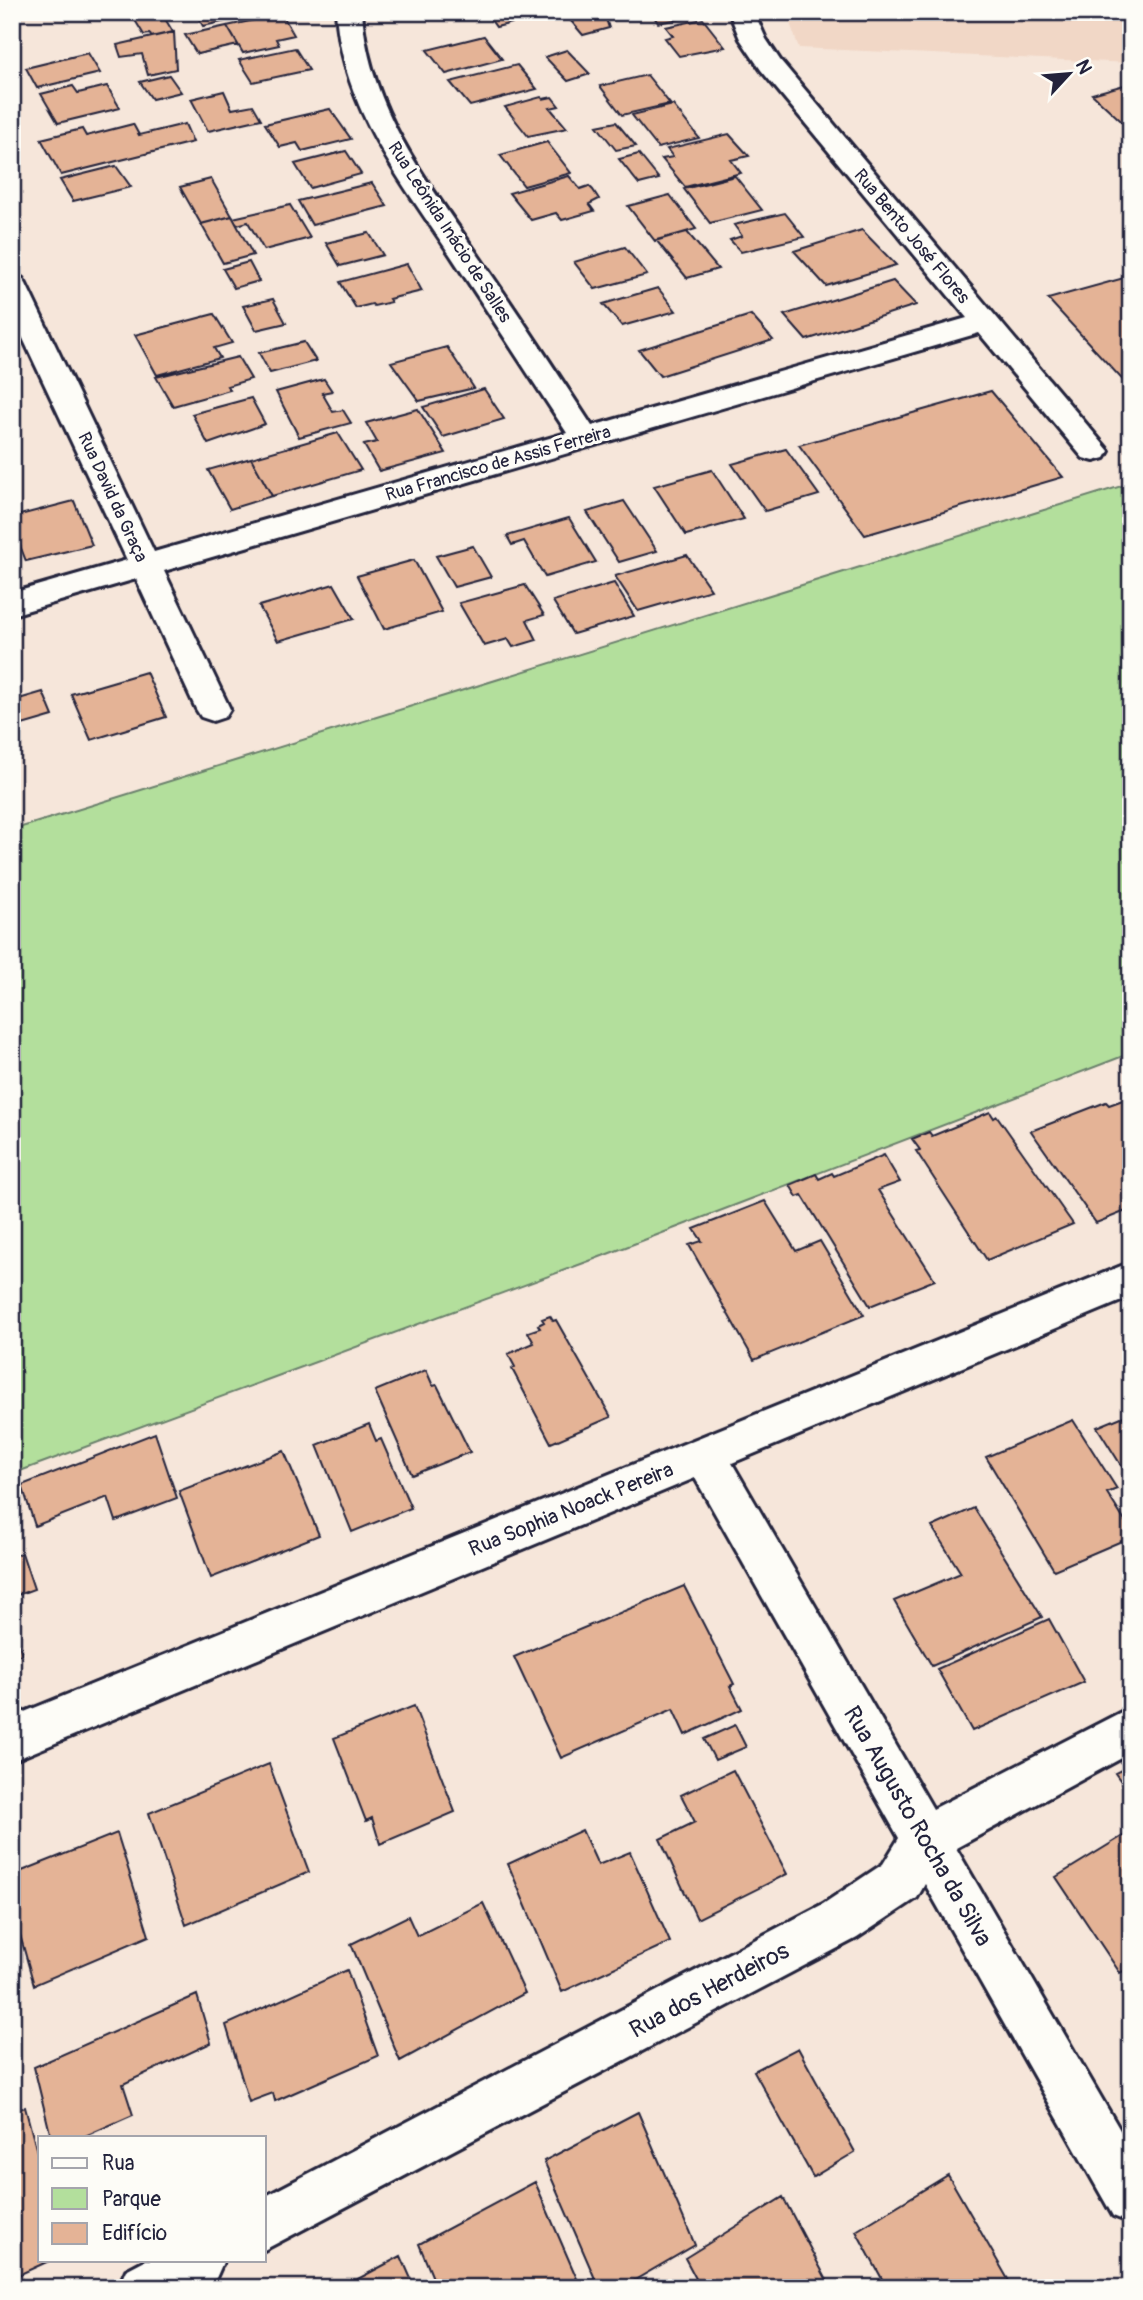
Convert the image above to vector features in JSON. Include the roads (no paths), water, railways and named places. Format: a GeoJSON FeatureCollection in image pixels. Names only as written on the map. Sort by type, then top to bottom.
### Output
{"type":"FeatureCollection","features":[{"type":"Feature","properties":{"kind":"street","name":"Rua Leônida Inácio de Salles"},"geometry":{"type":"LineString","coordinates":[[349,12],[348,32],[352,54],[376,114],[406,166],[585,438]]}},
{"type":"Feature","properties":{"kind":"street","name":"Rua Bento José Flores"},"geometry":{"type":"LineString","coordinates":[[741,12],[753,39],[770,65],[1094,451]]}},
{"type":"Feature","properties":{"kind":"street","name":"Rua David da Graça"},"geometry":{"type":"LineString","coordinates":[[12,284],[214,709]]}},
{"type":"Feature","properties":{"kind":"street","name":"Rua Francisco de Assis Ferreira"},"geometry":{"type":"LineString","coordinates":[[12,604],[984,322]]}},
{"type":"Feature","properties":{"kind":"street","name":"Rua Sophia Noack Pereira"},"geometry":{"type":"LineString","coordinates":[[12,1739],[1131,1279]]}},
{"type":"Feature","properties":{"kind":"street","name":"Rua Augusto Rocha da Silva"},"geometry":{"type":"LineString","coordinates":[[704,1454],[1131,2198]]}},
{"type":"Feature","properties":{"kind":"street"},"geometry":{"type":"LineString","coordinates":[[925,1839],[1131,1729]]}},
{"type":"Feature","properties":{"kind":"street","name":"Rua dos Herdeiros"},"geometry":{"type":"LineString","coordinates":[[266,2224],[840,1921],[900,1881],[925,1839]]}},
{"type":"Feature","properties":{"kind":"street"},"geometry":{"type":"LineString","coordinates":[[145,2288],[194,2262]]}}]}
